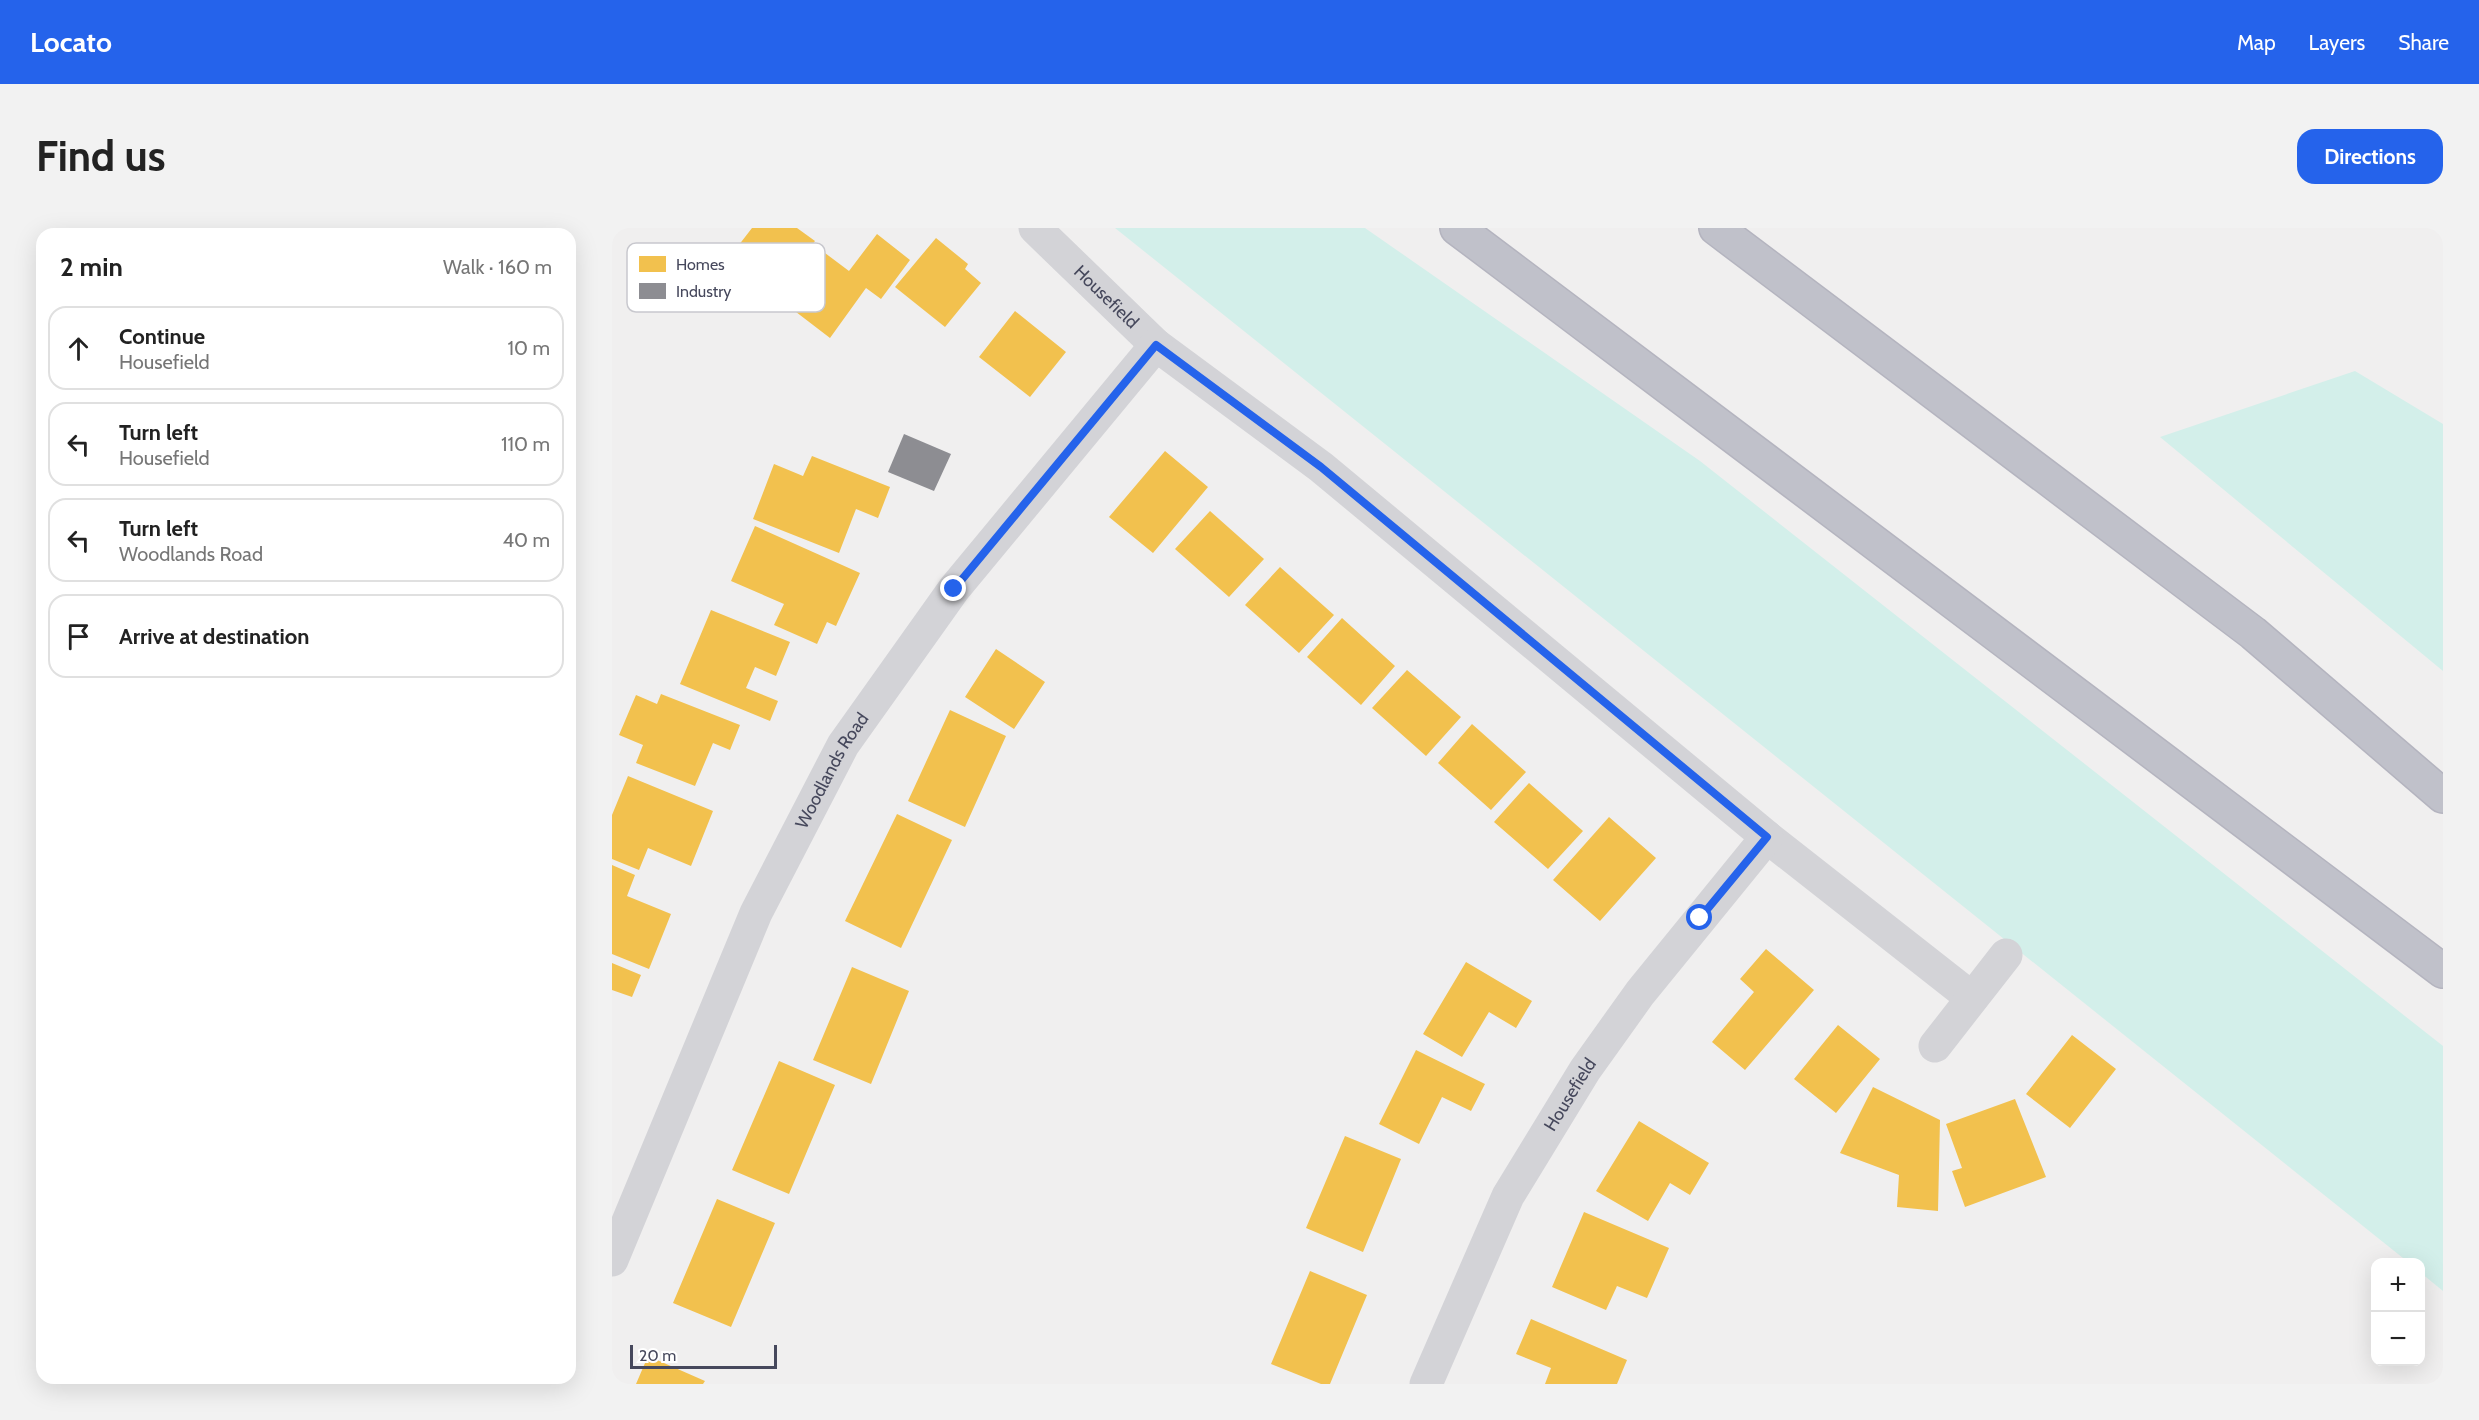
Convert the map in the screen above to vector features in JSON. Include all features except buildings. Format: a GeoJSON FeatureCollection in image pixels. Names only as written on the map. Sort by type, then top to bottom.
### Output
{"type":"FeatureCollection","features":[{"type":"Feature","properties":{"kind":"highway"},"geometry":{"type":"LineString","coordinates":[[1457,228],[2443,971]]}},
{"type":"Feature","properties":{"kind":"highway"},"geometry":{"type":"LineString","coordinates":[[1716,228],[2253,633],[2443,796]]}},
{"type":"Feature","properties":{"kind":"street","name":"Housefield"},"geometry":{"type":"LineString","coordinates":[[1035,228],[1156,345],[1321,467],[1767,837],[1972,998]]}},
{"type":"Feature","properties":{"kind":"street","name":"Woodlands Road"},"geometry":{"type":"LineString","coordinates":[[612,1260],[756,913],[843,745],[954,589],[1156,345]]}},
{"type":"Feature","properties":{"kind":"street","name":"Housefield"},"geometry":{"type":"LineString","coordinates":[[1426,1384],[1508,1196],[1579,1080],[1640,993],[1767,837]]}},
{"type":"Feature","properties":{"kind":"street"},"geometry":{"type":"LineString","coordinates":[[1935,1046],[2006,955]]}},
{"type":"Feature","properties":{"kind":"green space"},"geometry":{"type":"Polygon","coordinates":[[[1115,228],[1365,228],[1700,461],[2443,1046],[2443,1291],[2425,1276],[2425,1258],[2403,1258],[1115,228]]]}},
{"type":"Feature","properties":{"kind":"green space"},"geometry":{"type":"Polygon","coordinates":[[[2355,371],[2443,424],[2443,671],[2160,437],[2355,371]]]}},
{"type":"Feature","properties":{"kind":"route"},"geometry":{"type":"LineString","coordinates":[[954,589],[1065,452],[1156,345],[1321,467],[1767,837],[1700,918]]}}]}
